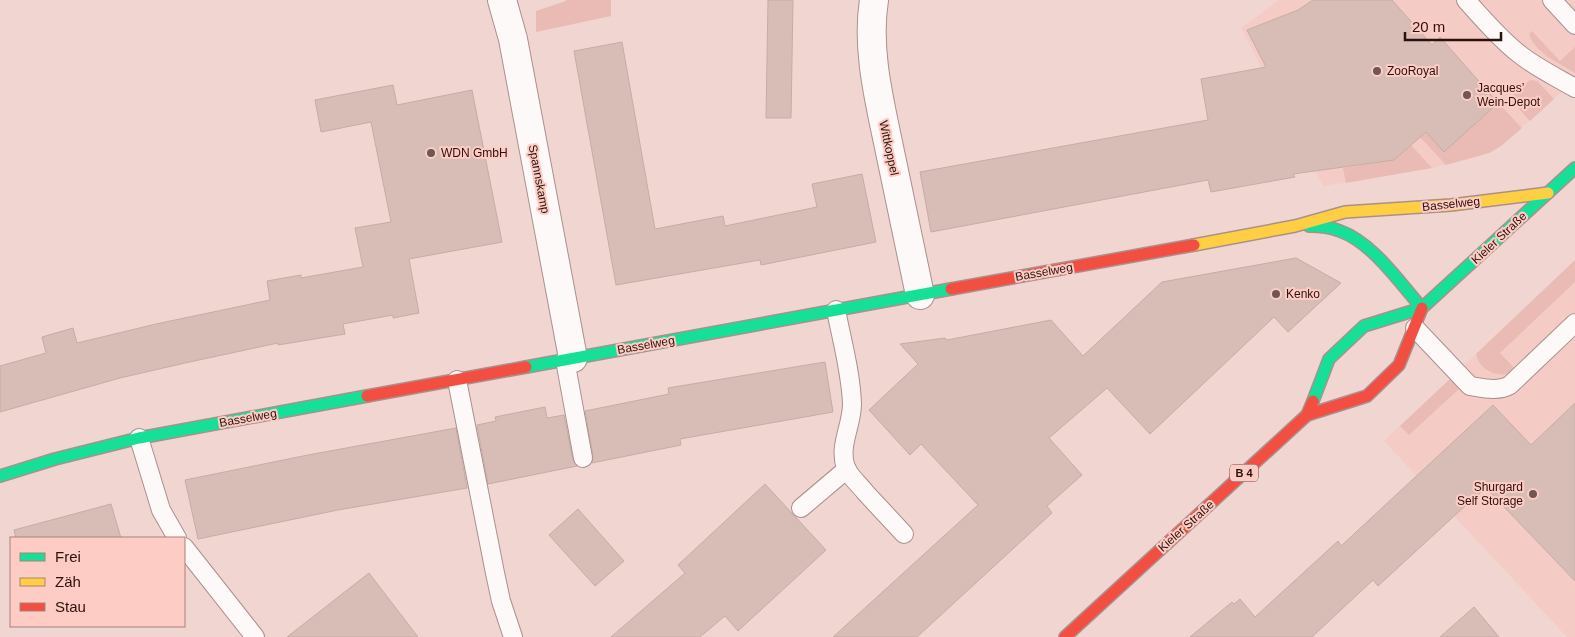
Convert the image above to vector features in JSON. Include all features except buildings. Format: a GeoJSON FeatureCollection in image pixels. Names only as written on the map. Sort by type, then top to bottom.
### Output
{"type":"FeatureCollection","features":[{"type":"Feature","properties":{"kind":"street","name":"Spannskamp"},"geometry":{"type":"LineString","coordinates":[[502,0],[513,40],[569,359]]}},
{"type":"Feature","properties":{"kind":"street","name":"Wittkoppel"},"geometry":{"type":"LineString","coordinates":[[874,0],[872,48],[878,93],[920,295]]}},
{"type":"Feature","properties":{"kind":"street","name":"Kieler Straße"},"geometry":{"type":"LineString","coordinates":[[1065,637],[1307,415],[1329,360],[1364,326],[1422,308],[1575,168]]}},
{"type":"Feature","properties":{"kind":"street","name":"Basselweg"},"geometry":{"type":"LineString","coordinates":[[0,476],[55,459],[139,438],[1294,226],[1345,212],[1451,205],[1548,193]]}},
{"type":"Feature","properties":{"kind":"street","name":"Basselweg"},"geometry":{"type":"LineString","coordinates":[[1294,226],[1328,227],[1344,232],[1378,259],[1422,308]]}},
{"type":"Feature","properties":{"kind":"street","name":"Kieler Straße"},"geometry":{"type":"LineString","coordinates":[[1307,415],[1364,398],[1399,365],[1422,308]]}},
{"type":"Feature","properties":{"kind":"lane"},"geometry":{"type":"LineString","coordinates":[[1552,0],[1575,24]]}},
{"type":"Feature","properties":{"kind":"lane"},"geometry":{"type":"LineString","coordinates":[[1475,3],[1507,43],[1518,53],[1575,88]]}},
{"type":"Feature","properties":{"kind":"lane"},"geometry":{"type":"LineString","coordinates":[[836,310],[851,387],[852,407],[850,424],[843,452],[846,469],[904,534]]}},
{"type":"Feature","properties":{"kind":"lane"},"geometry":{"type":"LineString","coordinates":[[1415,328],[1470,386],[1498,389],[1510,385],[1575,323]]}},
{"type":"Feature","properties":{"kind":"lane"},"geometry":{"type":"LineString","coordinates":[[569,359],[583,458]]}},
{"type":"Feature","properties":{"kind":"lane"},"geometry":{"type":"LineString","coordinates":[[457,380],[501,601],[513,637]]}},
{"type":"Feature","properties":{"kind":"lane"},"geometry":{"type":"LineString","coordinates":[[139,438],[161,510],[176,537]]}},
{"type":"Feature","properties":{"kind":"lane"},"geometry":{"type":"LineString","coordinates":[[801,508],[846,469]]}},
{"type":"Feature","properties":{"kind":"lane"},"geometry":{"type":"LineString","coordinates":[[185,548],[255,637]]}},
{"type":"Feature","properties":{"kind":"shaded area"},"geometry":{"type":"Polygon","coordinates":[[[567,0],[611,0],[611,16],[536,32],[536,11],[567,0]]]}},
{"type":"Feature","properties":{"kind":"shaded area"},"geometry":{"type":"Polygon","coordinates":[[[1279,0],[1575,0],[1575,80],[1501,146],[1489,153],[1432,168],[1323,186],[1241,28],[1279,0]]]}},
{"type":"Feature","properties":{"kind":"shaded area"},"geometry":{"type":"Polygon","coordinates":[[[1532,31],[1560,61],[1575,47],[1575,73],[1548,57],[1536,47],[1529,34],[1532,31]]]}},
{"type":"Feature","properties":{"kind":"shaded area"},"geometry":{"type":"Polygon","coordinates":[[[1530,80],[1537,81],[1554,99],[1530,121],[1509,98],[1530,80]]]}},
{"type":"Feature","properties":{"kind":"shaded area"},"geometry":{"type":"Polygon","coordinates":[[[1498,103],[1522,128],[1501,146],[1489,153],[1446,165],[1420,137],[1426,132],[1444,151],[1498,103]]]}},
{"type":"Feature","properties":{"kind":"shaded area"},"geometry":{"type":"Polygon","coordinates":[[[1411,145],[1432,168],[1346,183],[1343,168],[1394,160],[1411,145]]]}},
{"type":"Feature","properties":{"kind":"shaded area"},"geometry":{"type":"Polygon","coordinates":[[[1575,260],[1575,637],[1567,637],[1384,441],[1575,260]]]}},
{"type":"Feature","properties":{"kind":"shaded area"},"geometry":{"type":"Polygon","coordinates":[[[1575,260],[1575,282],[1500,353],[1517,371],[1498,374],[1492,373],[1482,366],[1476,354],[1575,260]]]}},
{"type":"Feature","properties":{"kind":"shaded area"},"geometry":{"type":"Polygon","coordinates":[[[1450,379],[1460,388],[1409,435],[1400,426],[1450,379]]]}},
{"type":"Feature","properties":{"kind":"traffic: fast"},"geometry":{"type":"LineString","coordinates":[[1313,401],[1329,359],[1364,326],[1422,308],[1575,168]]}},
{"type":"Feature","properties":{"kind":"traffic: fast"},"geometry":{"type":"LineString","coordinates":[[1309,226],[1336,230],[1364,244],[1385,264],[1422,308]]}},
{"type":"Feature","properties":{"kind":"traffic: fast"},"geometry":{"type":"LineString","coordinates":[[526,367],[951,289]]}},
{"type":"Feature","properties":{"kind":"traffic: fast"},"geometry":{"type":"LineString","coordinates":[[0,476],[55,459],[139,438],[367,396]]}},
{"type":"Feature","properties":{"kind":"traffic: slow"},"geometry":{"type":"LineString","coordinates":[[1194,245],[1295,226],[1345,212],[1451,205],[1548,193]]}},
{"type":"Feature","properties":{"kind":"traffic: jam"},"geometry":{"type":"LineString","coordinates":[[951,289],[1194,245]]}},
{"type":"Feature","properties":{"kind":"traffic: jam"},"geometry":{"type":"LineString","coordinates":[[1307,415],[1367,396],[1399,365],[1422,308]]}},
{"type":"Feature","properties":{"kind":"traffic: jam"},"geometry":{"type":"LineString","coordinates":[[367,396],[526,367]]}},
{"type":"Feature","properties":{"kind":"traffic: jam"},"geometry":{"type":"LineString","coordinates":[[1065,637],[1307,415],[1313,401]]}},
{"type":"Feature","properties":{"kind":"place","name":"ZooRoyal"},"geometry":{"type":"Point","coordinates":[1377,71]}},
{"type":"Feature","properties":{"kind":"place","name":"Jacques’ Wein-Depot"},"geometry":{"type":"Point","coordinates":[1467,95]}},
{"type":"Feature","properties":{"kind":"place","name":"WDN GmbH"},"geometry":{"type":"Point","coordinates":[431,153]}},
{"type":"Feature","properties":{"kind":"place","name":"Kenko"},"geometry":{"type":"Point","coordinates":[1276,294]}},
{"type":"Feature","properties":{"kind":"place","name":"Shurgard Self Storage"},"geometry":{"type":"Point","coordinates":[1533,494]}}]}
